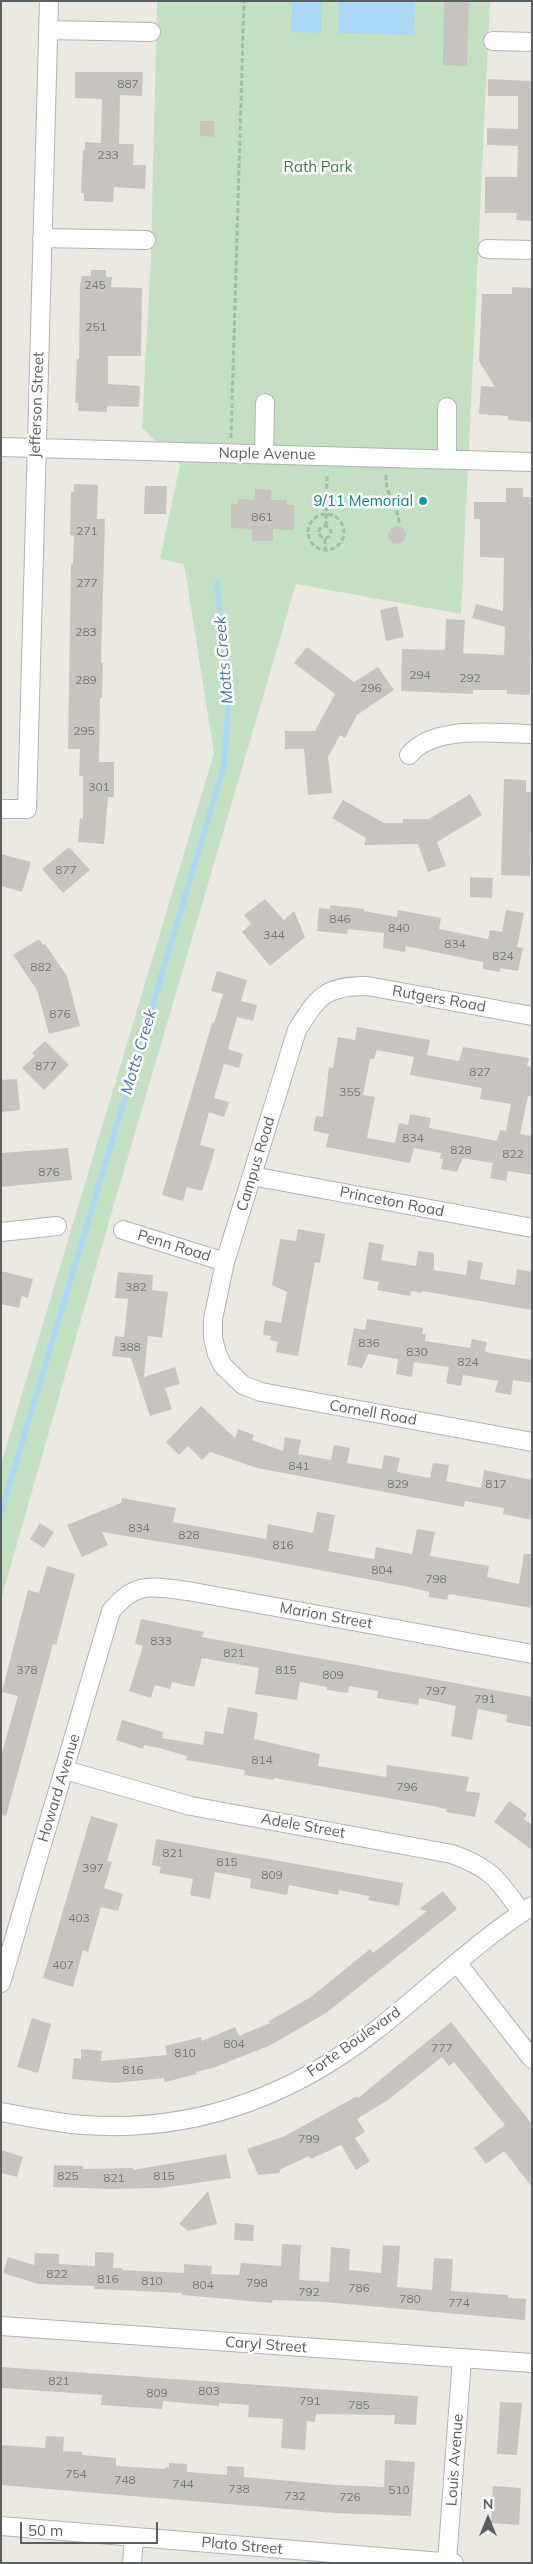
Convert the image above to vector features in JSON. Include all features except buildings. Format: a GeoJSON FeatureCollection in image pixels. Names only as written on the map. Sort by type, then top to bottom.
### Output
{"type":"FeatureCollection","features":[{"type":"Feature","properties":{"kind":"street","name":"Jefferson Street"},"geometry":{"type":"LineString","coordinates":[[1,808],[27,809],[49,1]]}},
{"type":"Feature","properties":{"kind":"street"},"geometry":{"type":"LineString","coordinates":[[48,30],[151,32]]}},
{"type":"Feature","properties":{"kind":"street"},"geometry":{"type":"LineString","coordinates":[[492,42],[532,42]]}},
{"type":"Feature","properties":{"kind":"street"},"geometry":{"type":"LineString","coordinates":[[42,238],[146,240]]}},
{"type":"Feature","properties":{"kind":"street"},"geometry":{"type":"LineString","coordinates":[[487,250],[532,250]]}},
{"type":"Feature","properties":{"kind":"street"},"geometry":{"type":"LineString","coordinates":[[264,454],[265,403]]}},
{"type":"Feature","properties":{"kind":"street"},"geometry":{"type":"LineString","coordinates":[[447,407],[447,460]]}},
{"type":"Feature","properties":{"kind":"street","name":"Naple Avenue"},"geometry":{"type":"LineString","coordinates":[[1,446],[532,462]]}},
{"type":"Feature","properties":{"kind":"street"},"geometry":{"type":"LineString","coordinates":[[409,755],[422,742],[443,736],[484,733],[532,734]]}},
{"type":"Feature","properties":{"kind":"street","name":"Rutgers Road"},"geometry":{"type":"LineString","coordinates":[[346,986],[366,986],[532,1016]]}},
{"type":"Feature","properties":{"kind":"street","name":"Campus Road"},"geometry":{"type":"LineString","coordinates":[[223,1366],[217,1354],[213,1338],[213,1319],[225,1262],[297,1030],[314,1002],[323,994],[346,986]]}},
{"type":"Feature","properties":{"kind":"street","name":"Princeton Road"},"geometry":{"type":"LineString","coordinates":[[252,1176],[532,1228]]}},
{"type":"Feature","properties":{"kind":"street"},"geometry":{"type":"LineString","coordinates":[[1,1232],[57,1226]]}},
{"type":"Feature","properties":{"kind":"street","name":"Penn Road"},"geometry":{"type":"LineString","coordinates":[[123,1230],[225,1262]]}},
{"type":"Feature","properties":{"kind":"street","name":"Cornell Road"},"geometry":{"type":"LineString","coordinates":[[223,1366],[243,1385],[261,1392],[532,1442]]}},
{"type":"Feature","properties":{"kind":"street","name":"Marion Street"},"geometry":{"type":"LineString","coordinates":[[122,1597],[146,1586],[188,1591],[532,1654]]}},
{"type":"Feature","properties":{"kind":"street","name":"Howard Avenue"},"geometry":{"type":"LineString","coordinates":[[1,1983],[6,1944],[64,1770],[111,1611],[122,1597]]}},
{"type":"Feature","properties":{"kind":"street","name":"Adele Street"},"geometry":{"type":"LineString","coordinates":[[64,1770],[190,1806],[452,1854],[479,1864],[496,1877],[527,1910]]}},
{"type":"Feature","properties":{"kind":"street","name":"Forte Boulevard"},"geometry":{"type":"LineString","coordinates":[[1,2112],[84,2125],[158,2125],[215,2114],[265,2097],[320,2070],[374,2032],[527,1910]]}},
{"type":"Feature","properties":{"kind":"street"},"geometry":{"type":"LineString","coordinates":[[458,1964],[532,2059]]}},
{"type":"Feature","properties":{"kind":"street","name":"Caryl Street"},"geometry":{"type":"LineString","coordinates":[[1,2326],[532,2363]]}},
{"type":"Feature","properties":{"kind":"street","name":"Louis Avenue"},"geometry":{"type":"LineString","coordinates":[[447,2562],[462,2358]]}},
{"type":"Feature","properties":{"kind":"street","name":"Plato Street"},"geometry":{"type":"LineString","coordinates":[[1,2526],[454,2563]]}},
{"type":"Feature","properties":{"kind":"street"},"geometry":{"type":"LineString","coordinates":[[132,2563],[134,2537]]}},
{"type":"Feature","properties":{"kind":"path"},"geometry":{"type":"LineString","coordinates":[[230,454],[244,1]]}},
{"type":"Feature","properties":{"kind":"path"},"geometry":{"type":"LineString","coordinates":[[325,539],[329,538],[332,532],[326,526],[327,456]]}},
{"type":"Feature","properties":{"kind":"path"},"geometry":{"type":"LineString","coordinates":[[388,458],[387,490],[399,514],[399,524]]}},
{"type":"Feature","properties":{"kind":"path"},"geometry":{"type":"LineString","coordinates":[[326,513],[338,518],[344,529],[344,535],[337,546],[325,550],[314,546],[307,531],[315,516],[326,513]]}},
{"type":"Feature","properties":{"kind":"path"},"geometry":{"type":"LineString","coordinates":[[325,539],[321,538],[319,532],[322,527],[326,526]]}},
{"type":"Feature","properties":{"kind":"path"},"geometry":{"type":"LineString","coordinates":[[325,539],[325,550]]}},
{"type":"Feature","properties":{"kind":"green space","name":"Rath Park"},"geometry":{"type":"Polygon","coordinates":[[[157,1],[490,1],[461,614],[296,584],[115,1201],[1,1600],[1,1464],[214,753],[184,564],[160,559],[180,465],[142,428],[151,255],[157,1]]]}},
{"type":"Feature","properties":{"kind":"water"},"geometry":{"type":"Polygon","coordinates":[[[292,1],[322,1],[321,33],[291,32],[292,1]]]}},
{"type":"Feature","properties":{"kind":"water"},"geometry":{"type":"Polygon","coordinates":[[[339,1],[415,1],[414,35],[338,33],[339,1]]]}},
{"type":"Feature","properties":{"kind":"waterway","name":"Motts Creek"},"geometry":{"type":"LineString","coordinates":[[1,1513],[224,766],[229,696],[217,584]]}},
{"type":"Feature","properties":{"kind":"place","name":"9/11 Memorial"},"geometry":{"type":"Point","coordinates":[423,501]}}]}
